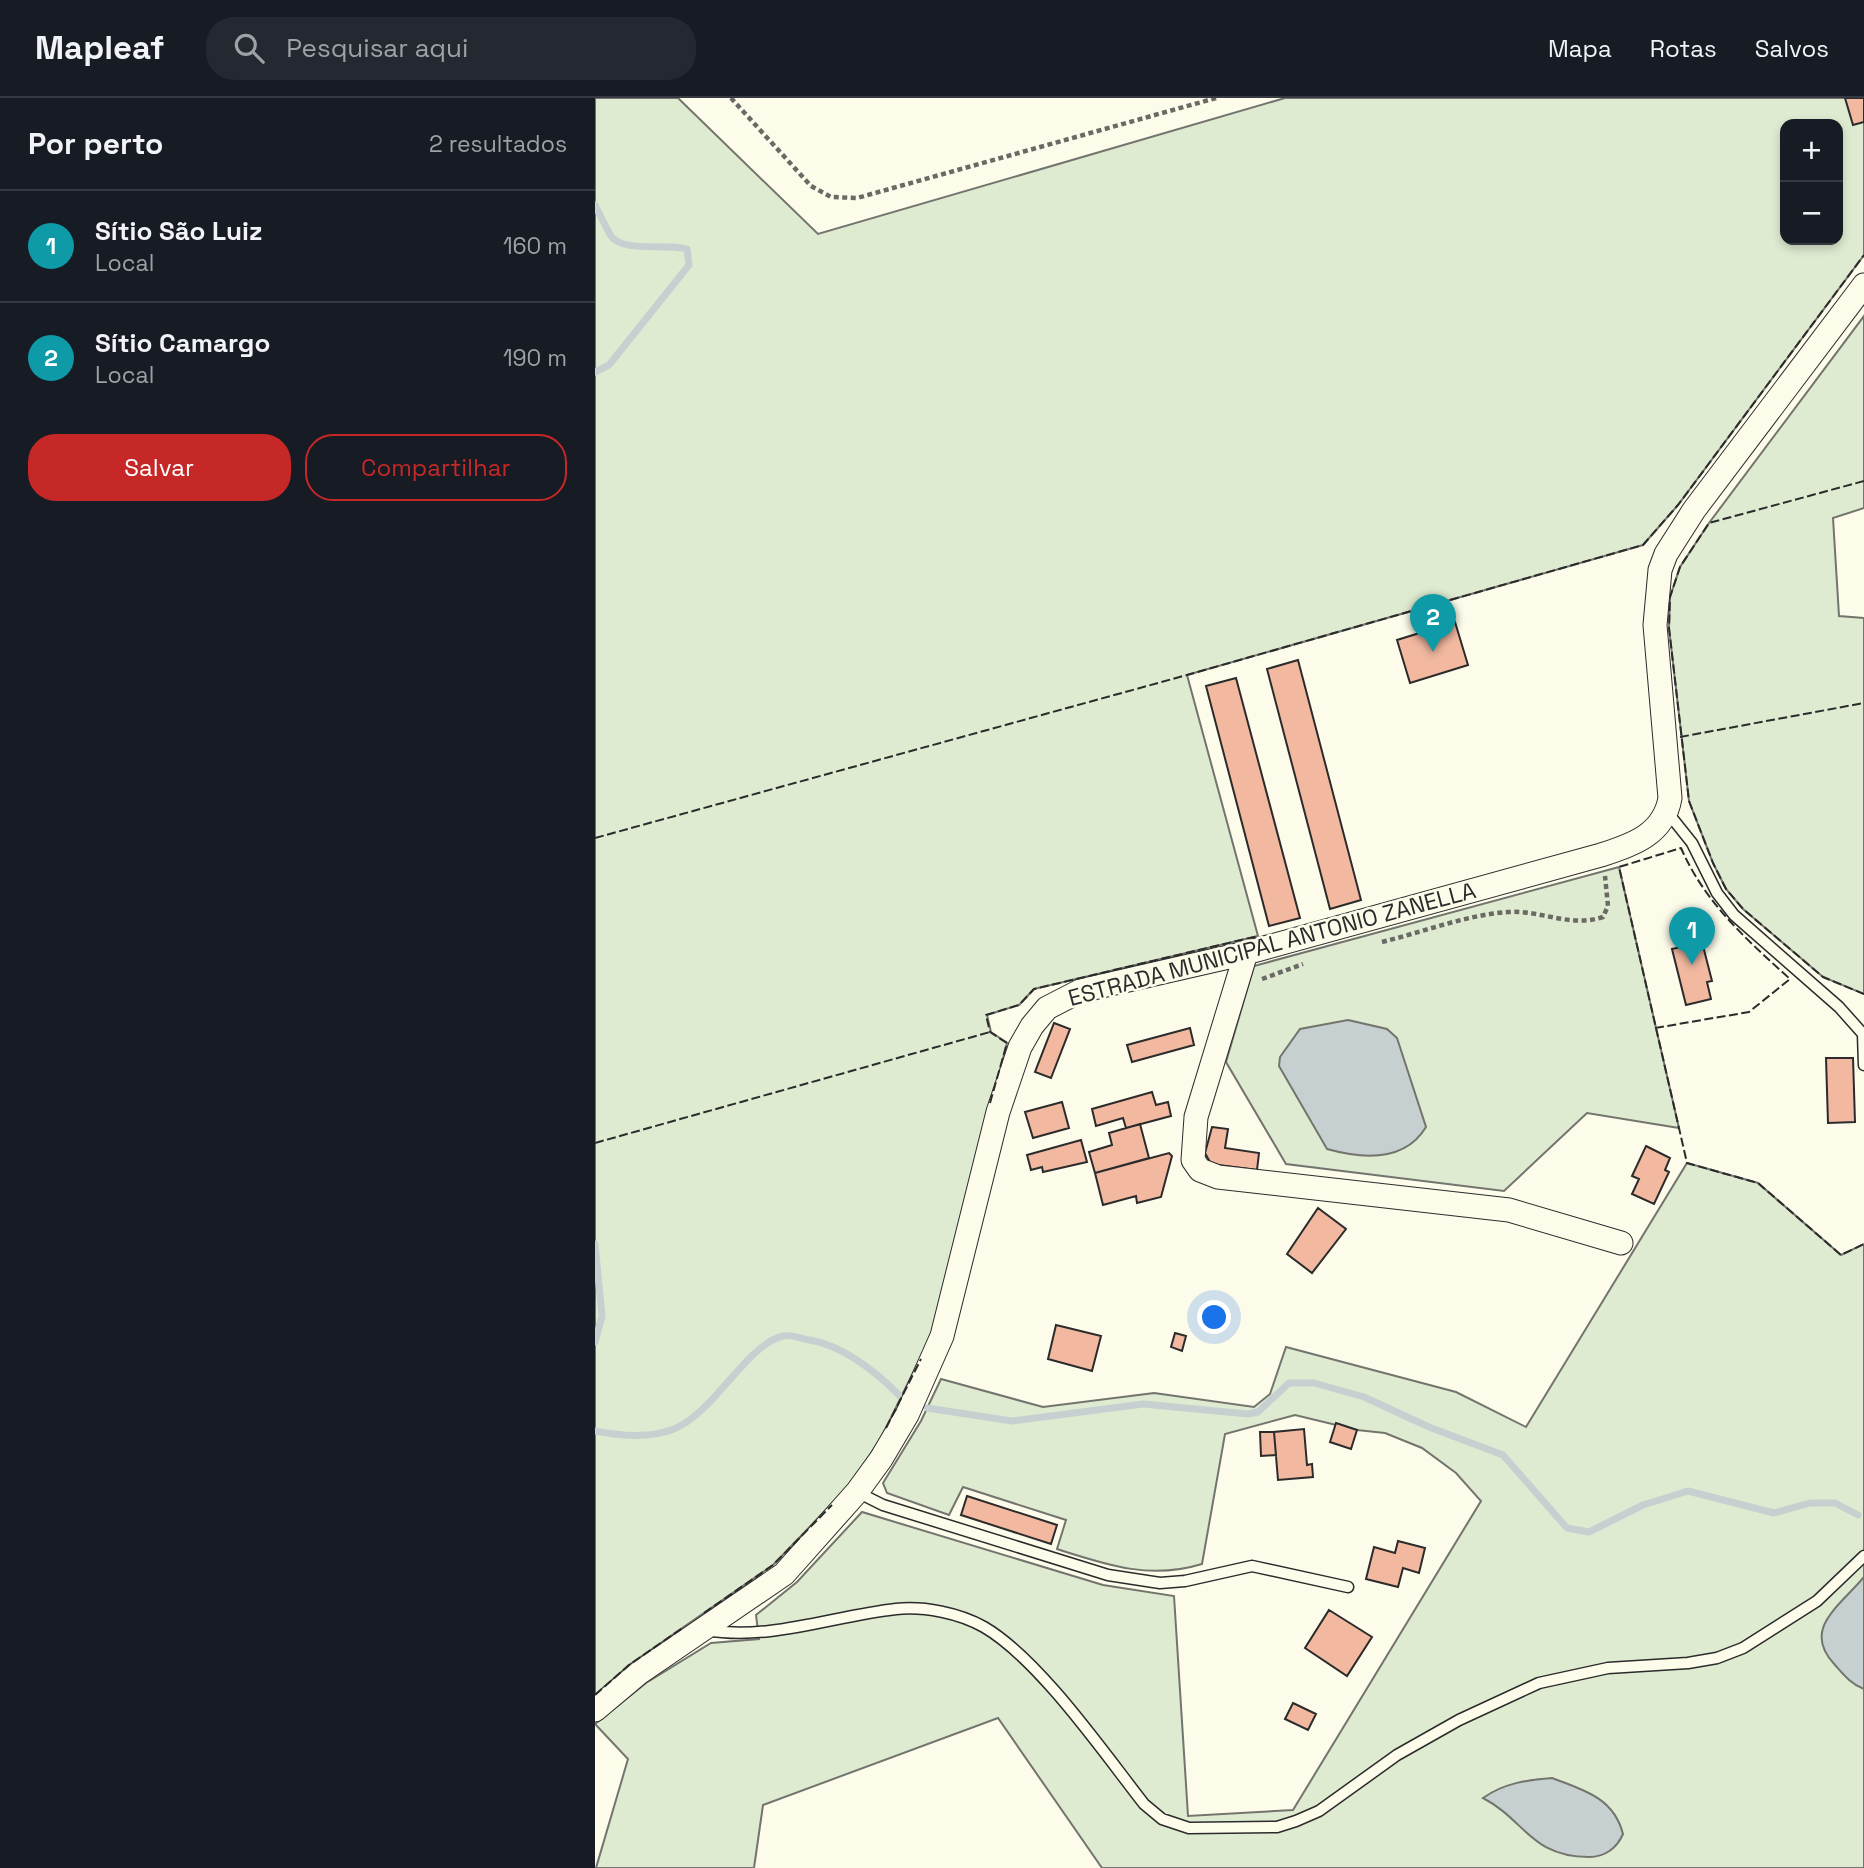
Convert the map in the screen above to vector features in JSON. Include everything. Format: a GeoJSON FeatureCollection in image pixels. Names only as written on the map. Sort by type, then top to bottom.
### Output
{"type":"FeatureCollection","features":[{"type":"Feature","properties":{"kind":"street"},"geometry":{"type":"LineString","coordinates":[[1668,813],[1670,777],[1655,625],[1660,570],[1665,554],[1694,510],[1864,285]]}},
{"type":"Feature","properties":{"kind":"street","name":"ESTRADA MUNICIPAL ANTONIO ZANELLA"},"geometry":{"type":"LineString","coordinates":[[595,1710],[700,1629],[784,1574],[857,1492],[907,1415],[942,1336],[998,1112],[1020,1047],[1031,1027],[1047,1009],[1080,991],[1246,953],[1601,855],[1643,839],[1668,813]]}},
{"type":"Feature","properties":{"kind":"street"},"geometry":{"type":"LineString","coordinates":[[1246,953],[1196,1117],[1193,1160],[1200,1170],[1218,1177],[1509,1210],[1621,1243]]}},
{"type":"Feature","properties":{"kind":"lane"},"geometry":{"type":"LineString","coordinates":[[1668,813],[1692,843],[1717,893],[1734,915],[1839,1007],[1863,1034],[1864,1065]]}},
{"type":"Feature","properties":{"kind":"lane"},"geometry":{"type":"LineString","coordinates":[[857,1492],[883,1505],[1108,1575],[1160,1583],[1185,1581],[1252,1566],[1348,1587]]}},
{"type":"Feature","properties":{"kind":"lane"},"geometry":{"type":"LineString","coordinates":[[700,1629],[722,1633],[758,1632],[898,1609],[945,1613],[983,1627],[1035,1670],[1144,1804],[1162,1819],[1189,1828],[1277,1827],[1319,1811],[1397,1755],[1459,1720],[1539,1683],[1608,1668],[1698,1661],[1743,1648],[1817,1601],[1864,1556]]}},
{"type":"Feature","properties":{"kind":"path"},"geometry":{"type":"LineString","coordinates":[[731,98],[811,186],[831,197],[857,198],[1216,98]]}},
{"type":"Feature","properties":{"kind":"path"},"geometry":{"type":"LineString","coordinates":[[1378,944],[1482,916],[1510,912],[1585,922],[1603,917],[1608,906],[1608,896],[1601,855]]}},
{"type":"Feature","properties":{"kind":"path"},"geometry":{"type":"LineString","coordinates":[[1235,989],[1314,961]]}},
{"type":"Feature","properties":{"kind":"green space"},"geometry":{"type":"Polygon","coordinates":[[[595,98],[678,98],[818,234],[1285,98],[1864,98],[1864,255],[1678,505],[1643,545],[1187,675],[1258,936],[1034,989],[1019,1005],[987,1015],[991,1032],[1007,1043],[934,1330],[880,1440],[847,1488],[773,1565],[629,1665],[595,1695],[595,98]]]}},
{"type":"Feature","properties":{"kind":"green space"},"geometry":{"type":"Polygon","coordinates":[[[1864,316],[1864,508],[1833,518],[1839,616],[1864,618],[1864,994],[1823,977],[1743,909],[1726,889],[1689,801],[1669,628],[1670,597],[1680,567],[1709,523],[1864,316]]]}},
{"type":"Feature","properties":{"kind":"green space"},"geometry":{"type":"Polygon","coordinates":[[[1619,867],[1679,1128],[1587,1113],[1504,1191],[1286,1164],[1226,1062],[1254,966],[1619,867]]]}},
{"type":"Feature","properties":{"kind":"green space"},"geometry":{"type":"Polygon","coordinates":[[[1687,1163],[1758,1183],[1841,1255],[1864,1244],[1864,1868],[1102,1868],[998,1718],[763,1805],[754,1868],[596,1868],[628,1759],[595,1724],[646,1683],[711,1643],[759,1639],[756,1615],[797,1582],[862,1512],[1103,1585],[1174,1596],[1188,1816],[1293,1810],[1481,1501],[1456,1473],[1422,1448],[1385,1433],[1357,1430],[1295,1415],[1225,1434],[1202,1564],[1164,1571],[1111,1565],[1057,1549],[1066,1520],[963,1487],[949,1515],[887,1493],[883,1483],[921,1421],[941,1379],[1043,1407],[1154,1393],[1254,1407],[1270,1394],[1286,1347],[1456,1392],[1526,1427],[1687,1163]]]}},
{"type":"Feature","properties":{"kind":"shaded area"},"geometry":{"type":"Polygon","coordinates":[[[1348,1020],[1387,1029],[1397,1038],[1426,1127],[1407,1147],[1395,1152],[1369,1156],[1327,1149],[1279,1066],[1280,1057],[1300,1029],[1348,1020]]]}},
{"type":"Feature","properties":{"kind":"shaded area"},"geometry":{"type":"Polygon","coordinates":[[[1864,1577],[1864,1689],[1851,1682],[1835,1665],[1825,1652],[1822,1640],[1827,1619],[1864,1577]]]}},
{"type":"Feature","properties":{"kind":"shaded area"},"geometry":{"type":"Polygon","coordinates":[[[1552,1778],[1596,1797],[1613,1812],[1623,1834],[1614,1847],[1600,1855],[1589,1857],[1554,1851],[1530,1836],[1509,1816],[1483,1798],[1516,1783],[1552,1778]]]}},
{"type":"Feature","properties":{"kind":"building"},"geometry":{"type":"Polygon","coordinates":[[[1845,98],[1864,98],[1864,122],[1853,125],[1845,98]]]}},
{"type":"Feature","properties":{"kind":"building"},"geometry":{"type":"Polygon","coordinates":[[[1455,622],[1468,665],[1410,683],[1397,640],[1455,622]]]}},
{"type":"Feature","properties":{"kind":"building"},"geometry":{"type":"Polygon","coordinates":[[[1298,660],[1361,900],[1330,909],[1267,669],[1298,660]]]}},
{"type":"Feature","properties":{"kind":"building"},"geometry":{"type":"Polygon","coordinates":[[[1236,678],[1300,918],[1269,926],[1206,686],[1236,678]]]}},
{"type":"Feature","properties":{"kind":"building"},"geometry":{"type":"Polygon","coordinates":[[[1702,942],[1712,981],[1707,982],[1711,999],[1686,1005],[1672,949],[1702,942]]]}},
{"type":"Feature","properties":{"kind":"building"},"geometry":{"type":"Polygon","coordinates":[[[1054,1023],[1070,1029],[1051,1078],[1035,1072],[1054,1023]]]}},
{"type":"Feature","properties":{"kind":"building"},"geometry":{"type":"Polygon","coordinates":[[[1190,1028],[1194,1045],[1132,1062],[1127,1045],[1190,1028]]]}},
{"type":"Feature","properties":{"kind":"building"},"geometry":{"type":"Polygon","coordinates":[[[1826,1058],[1853,1058],[1855,1122],[1828,1123],[1826,1058]]]}},
{"type":"Feature","properties":{"kind":"building"},"geometry":{"type":"Polygon","coordinates":[[[1152,1092],[1156,1105],[1168,1102],[1171,1116],[1126,1128],[1123,1118],[1096,1126],[1092,1109],[1152,1092]]]}},
{"type":"Feature","properties":{"kind":"building"},"geometry":{"type":"Polygon","coordinates":[[[1062,1102],[1069,1128],[1033,1138],[1025,1112],[1062,1102]]]}},
{"type":"Feature","properties":{"kind":"building"},"geometry":{"type":"Polygon","coordinates":[[[1140,1124],[1149,1158],[1095,1173],[1089,1152],[1112,1145],[1109,1133],[1140,1124]]]}},
{"type":"Feature","properties":{"kind":"building"},"geometry":{"type":"Polygon","coordinates":[[[1212,1127],[1228,1129],[1225,1148],[1259,1153],[1257,1170],[1211,1164],[1205,1153],[1212,1127]]]}},
{"type":"Feature","properties":{"kind":"building"},"geometry":{"type":"Polygon","coordinates":[[[1081,1140],[1087,1162],[1043,1172],[1042,1167],[1031,1170],[1027,1155],[1081,1140]]]}},
{"type":"Feature","properties":{"kind":"building"},"geometry":{"type":"Polygon","coordinates":[[[1646,1146],[1670,1158],[1665,1170],[1669,1172],[1654,1204],[1632,1194],[1639,1179],[1632,1176],[1646,1146]]]}},
{"type":"Feature","properties":{"kind":"building"},"geometry":{"type":"Polygon","coordinates":[[[1169,1153],[1172,1156],[1161,1197],[1137,1203],[1136,1196],[1103,1205],[1095,1173],[1169,1153]]]}},
{"type":"Feature","properties":{"kind":"building"},"geometry":{"type":"Polygon","coordinates":[[[1318,1208],[1346,1229],[1312,1273],[1287,1254],[1318,1208]]]}},
{"type":"Feature","properties":{"kind":"building"},"geometry":{"type":"Polygon","coordinates":[[[1056,1325],[1101,1336],[1092,1371],[1048,1359],[1056,1325]]]}},
{"type":"Feature","properties":{"kind":"building"},"geometry":{"type":"Polygon","coordinates":[[[1175,1333],[1186,1336],[1182,1351],[1171,1347],[1175,1333]]]}},
{"type":"Feature","properties":{"kind":"building"},"geometry":{"type":"Polygon","coordinates":[[[1336,1423],[1357,1430],[1351,1449],[1330,1442],[1336,1423]]]}},
{"type":"Feature","properties":{"kind":"building"},"geometry":{"type":"Polygon","coordinates":[[[1304,1429],[1307,1465],[1312,1464],[1313,1477],[1278,1480],[1274,1432],[1304,1429]]]}},
{"type":"Feature","properties":{"kind":"building"},"geometry":{"type":"Polygon","coordinates":[[[1260,1432],[1274,1432],[1276,1455],[1261,1456],[1260,1432]]]}},
{"type":"Feature","properties":{"kind":"building"},"geometry":{"type":"Polygon","coordinates":[[[967,1496],[1057,1525],[1051,1544],[961,1515],[967,1496]]]}},
{"type":"Feature","properties":{"kind":"building"},"geometry":{"type":"Polygon","coordinates":[[[1398,1541],[1425,1548],[1419,1573],[1403,1568],[1398,1587],[1366,1579],[1374,1547],[1395,1553],[1398,1541]]]}},
{"type":"Feature","properties":{"kind":"building"},"geometry":{"type":"Polygon","coordinates":[[[1329,1610],[1372,1637],[1347,1676],[1305,1648],[1329,1610]]]}},
{"type":"Feature","properties":{"kind":"building"},"geometry":{"type":"Polygon","coordinates":[[[1293,1703],[1316,1714],[1308,1730],[1285,1719],[1293,1703]]]}},
{"type":"Feature","properties":{"kind":"waterway"},"geometry":{"type":"LineString","coordinates":[[595,205],[611,236],[617,241],[635,246],[687,249],[689,265],[609,365],[595,372]]}},
{"type":"Feature","properties":{"kind":"waterway"},"geometry":{"type":"LineString","coordinates":[[595,1244],[602,1316],[595,1342]]}},
{"type":"Feature","properties":{"kind":"waterway"},"geometry":{"type":"LineString","coordinates":[[595,1431],[635,1436],[674,1429],[703,1409],[756,1352],[783,1336],[822,1343],[846,1354],[880,1377],[899,1395]]}},
{"type":"Feature","properties":{"kind":"waterway"},"geometry":{"type":"LineString","coordinates":[[927,1408],[1012,1421],[1143,1404],[1248,1414],[1258,1412],[1289,1383],[1314,1383],[1364,1397],[1429,1427],[1503,1455],[1567,1528],[1589,1532],[1643,1505],[1688,1491],[1774,1513],[1810,1503],[1835,1503],[1858,1515]]}},
{"type":"Feature","properties":{"kind":"fence"},"geometry":{"type":"LineString","coordinates":[[595,838],[1187,675],[1643,545],[1678,505],[1864,255]]}},
{"type":"Feature","properties":{"kind":"fence"},"geometry":{"type":"LineString","coordinates":[[1864,481],[1709,523],[1680,567],[1670,597],[1669,628],[1689,801],[1726,889],[1743,909],[1823,977],[1864,994]]}},
{"type":"Feature","properties":{"kind":"fence"},"geometry":{"type":"LineString","coordinates":[[1680,737],[1864,703]]}},
{"type":"Feature","properties":{"kind":"fence"},"geometry":{"type":"LineString","coordinates":[[1655,1028],[1749,1012],[1790,979],[1728,920],[1702,886],[1681,848],[1619,867],[1687,1163],[1758,1183],[1841,1255],[1864,1244]]}},
{"type":"Feature","properties":{"kind":"fence"},"geometry":{"type":"LineString","coordinates":[[990,1103],[1007,1043],[990,1032],[986,1015],[1019,1005],[1034,989],[1258,936]]}},
{"type":"Feature","properties":{"kind":"fence"},"geometry":{"type":"LineString","coordinates":[[595,1143],[990,1032]]}},
{"type":"Feature","properties":{"kind":"fence"},"geometry":{"type":"LineString","coordinates":[[886,1428],[921,1359]]}},
{"type":"Feature","properties":{"kind":"fence"},"geometry":{"type":"LineString","coordinates":[[704,1613],[773,1565],[832,1505]]}},
{"type":"Feature","properties":{"kind":"fence"},"geometry":{"type":"LineString","coordinates":[[595,1695],[629,1665],[684,1627]]}},
{"type":"Feature","properties":{"kind":"place","name":"Sítio Camargo"},"geometry":{"type":"Point","coordinates":[1433,652]}},
{"type":"Feature","properties":{"kind":"place","name":"Sítio São Luiz"},"geometry":{"type":"Point","coordinates":[1692,965]}}]}
